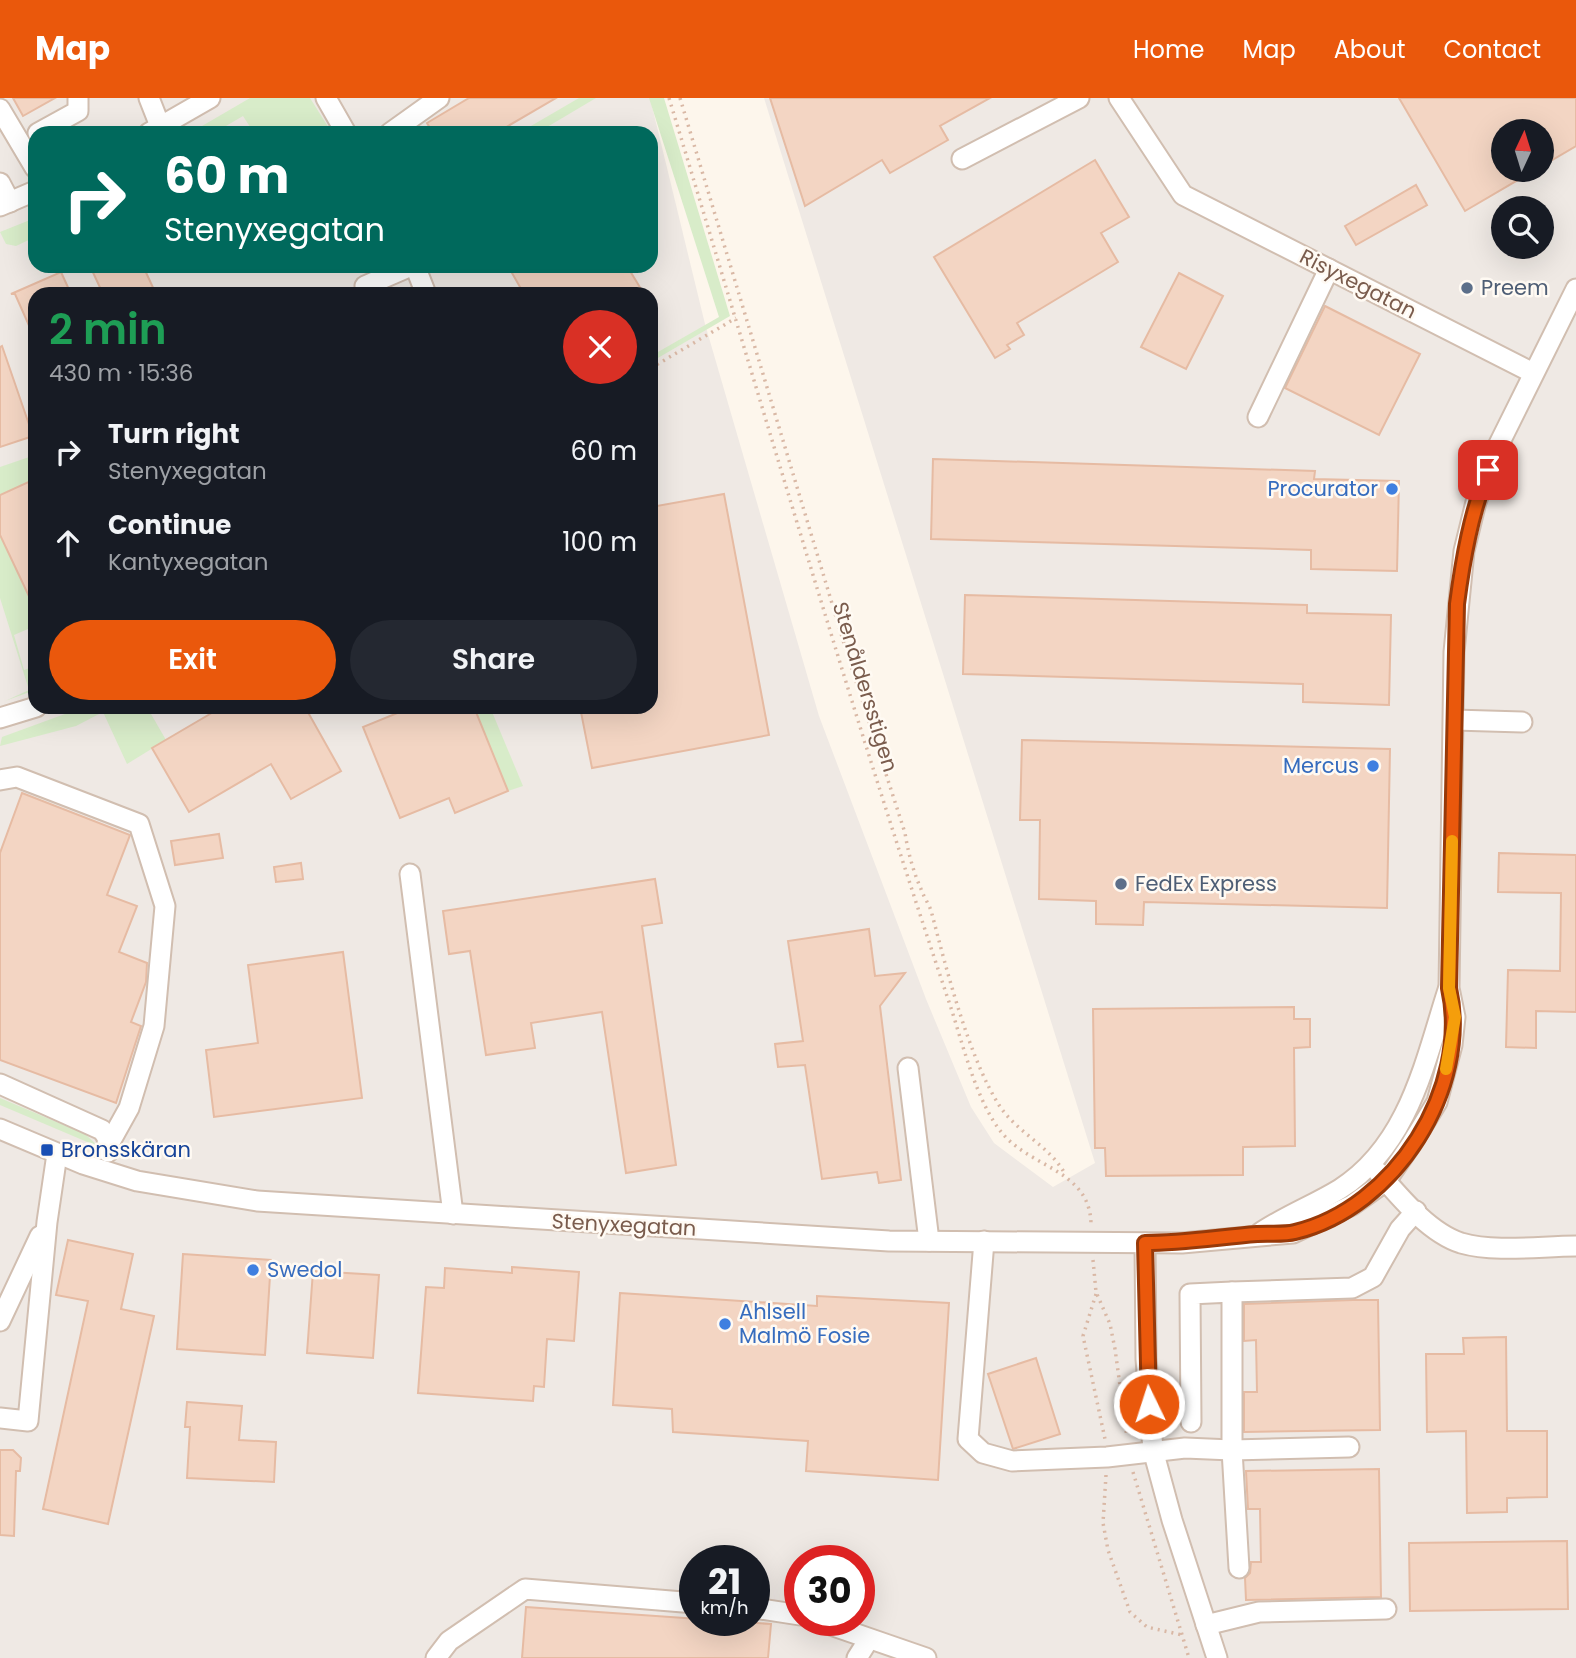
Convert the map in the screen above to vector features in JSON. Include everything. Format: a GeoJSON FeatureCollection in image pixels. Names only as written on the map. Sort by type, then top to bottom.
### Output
{"type":"FeatureCollection","features":[{"type":"Feature","properties":{"kind":"street"},"geometry":{"type":"LineString","coordinates":[[51,126],[78,111],[78,98]]}},
{"type":"Feature","properties":{"kind":"street"},"geometry":{"type":"LineString","coordinates":[[149,98],[154,126]]}},
{"type":"Feature","properties":{"kind":"street"},"geometry":{"type":"LineString","coordinates":[[162,126],[210,98]]}},
{"type":"Feature","properties":{"kind":"street"},"geometry":{"type":"LineString","coordinates":[[326,98],[342,126]]}},
{"type":"Feature","properties":{"kind":"street"},"geometry":{"type":"LineString","coordinates":[[400,126],[439,98]]}},
{"type":"Feature","properties":{"kind":"street"},"geometry":{"type":"LineString","coordinates":[[962,159],[1079,98]]}},
{"type":"Feature","properties":{"kind":"street","name":"Risyxegatan"},"geometry":{"type":"LineString","coordinates":[[1119,98],[1183,195],[1533,373]]}},
{"type":"Feature","properties":{"kind":"street"},"geometry":{"type":"LineString","coordinates":[[0,109],[28,134]]}},
{"type":"Feature","properties":{"kind":"street"},"geometry":{"type":"LineString","coordinates":[[0,183],[5,204],[28,194]]}},
{"type":"Feature","properties":{"kind":"street"},"geometry":{"type":"LineString","coordinates":[[1258,417],[1329,269]]}},
{"type":"Feature","properties":{"kind":"street"},"geometry":{"type":"LineString","coordinates":[[365,287],[396,273]]}},
{"type":"Feature","properties":{"kind":"street"},"geometry":{"type":"LineString","coordinates":[[1386,1181],[1437,1102],[1452,1045],[1455,1017],[1449,988],[1454,720],[1457,604],[1464,551],[1476,502],[1493,454],[1576,289]]}},
{"type":"Feature","properties":{"kind":"street"},"geometry":{"type":"LineString","coordinates":[[0,718],[28,709]]}},
{"type":"Feature","properties":{"kind":"street"},"geometry":{"type":"LineString","coordinates":[[1454,720],[1522,722]]}},
{"type":"Feature","properties":{"kind":"street"},"geometry":{"type":"LineString","coordinates":[[0,780],[17,776],[139,824],[165,906],[154,1026],[129,1108],[109,1144],[102,1170]]}},
{"type":"Feature","properties":{"kind":"street"},"geometry":{"type":"LineString","coordinates":[[410,874],[453,1214]]}},
{"type":"Feature","properties":{"kind":"street","name":"Stenyxegatan"},"geometry":{"type":"LineString","coordinates":[[1259,1233],[1286,1215],[1341,1189],[1370,1163],[1413,1099],[1449,988]]}},
{"type":"Feature","properties":{"kind":"street"},"geometry":{"type":"LineString","coordinates":[[908,1068],[929,1241]]}},
{"type":"Feature","properties":{"kind":"street"},"geometry":{"type":"LineString","coordinates":[[0,1084],[102,1130],[109,1144]]}},
{"type":"Feature","properties":{"kind":"street","name":"Stenyxegatan"},"geometry":{"type":"LineString","coordinates":[[0,1129],[102,1170],[192,1193],[257,1201],[929,1241],[1182,1243],[1259,1233],[1293,1233],[1322,1222],[1386,1181]]}},
{"type":"Feature","properties":{"kind":"street"},"geometry":{"type":"LineString","coordinates":[[0,1418],[28,1421],[47,1222],[57,1154]]}},
{"type":"Feature","properties":{"kind":"street"},"geometry":{"type":"LineString","coordinates":[[1370,1163],[1443,1235],[1459,1242],[1488,1246],[1576,1246]]}},
{"type":"Feature","properties":{"kind":"street"},"geometry":{"type":"LineString","coordinates":[[1191,1422],[1190,1294],[1352,1288],[1373,1277],[1400,1229],[1416,1211]]}},
{"type":"Feature","properties":{"kind":"street"},"geometry":{"type":"LineString","coordinates":[[0,1321],[47,1222]]}},
{"type":"Feature","properties":{"kind":"street"},"geometry":{"type":"LineString","coordinates":[[984,1241],[968,1439],[983,1453],[1012,1461],[1107,1457],[1153,1450],[1204,1447],[1232,1450],[1349,1447]]}},
{"type":"Feature","properties":{"kind":"street"},"geometry":{"type":"LineString","coordinates":[[1145,1243],[1146,1359],[1153,1450],[1217,1658]]}},
{"type":"Feature","properties":{"kind":"street"},"geometry":{"type":"LineString","coordinates":[[1232,1292],[1232,1450],[1239,1567]]}},
{"type":"Feature","properties":{"kind":"street"},"geometry":{"type":"LineString","coordinates":[[436,1658],[450,1641],[525,1589],[679,1602]]}},
{"type":"Feature","properties":{"kind":"street"},"geometry":{"type":"LineString","coordinates":[[1206,1625],[1259,1612],[1386,1609]]}},
{"type":"Feature","properties":{"kind":"street"},"geometry":{"type":"LineString","coordinates":[[861,1636],[926,1658]]}},
{"type":"Feature","properties":{"kind":"street"},"geometry":{"type":"LineString","coordinates":[[857,1658],[869,1639]]}},
{"type":"Feature","properties":{"kind":"path","name":"Stenåldersstigen"},"geometry":{"type":"LineString","coordinates":[[669,98],[905,870],[972,1069],[1000,1131],[1034,1159],[1066,1176],[1087,1199],[1092,1242]]}},
{"type":"Feature","properties":{"kind":"path"},"geometry":{"type":"LineString","coordinates":[[680,98],[846,650],[973,1048],[986,1082],[1011,1122],[1058,1161],[1066,1176]]}},
{"type":"Feature","properties":{"kind":"path"},"geometry":{"type":"LineString","coordinates":[[658,364],[736,318]]}},
{"type":"Feature","properties":{"kind":"path"},"geometry":{"type":"LineString","coordinates":[[1096,1292],[1083,1336],[1107,1457],[1103,1523],[1108,1550],[1130,1612],[1147,1627],[1182,1635]]}},
{"type":"Feature","properties":{"kind":"shaded area"},"geometry":{"type":"Polygon","coordinates":[[[0,98],[650,98],[657,126],[28,126],[28,273],[658,273],[658,131],[705,324],[819,716],[926,999],[971,1107],[994,1143],[1053,1187],[1095,1163],[764,98],[1576,98],[1576,1658],[0,1658],[0,98]]]}},
{"type":"Feature","properties":{"kind":"green space"},"geometry":{"type":"Polygon","coordinates":[[[250,98],[310,98],[328,126],[249,126],[243,116],[226,126],[202,126],[250,98]]]}},
{"type":"Feature","properties":{"kind":"green space"},"geometry":{"type":"Polygon","coordinates":[[[579,98],[596,98],[549,126],[531,126],[579,98]]]}},
{"type":"Feature","properties":{"kind":"green space"},"geometry":{"type":"Polygon","coordinates":[[[649,98],[664,98],[730,316],[658,358],[658,352],[719,317],[649,98]]]}},
{"type":"Feature","properties":{"kind":"green space"},"geometry":{"type":"Polygon","coordinates":[[[28,221],[28,240],[16,246],[6,244],[0,232],[28,221]]]}},
{"type":"Feature","properties":{"kind":"green space"},"geometry":{"type":"Polygon","coordinates":[[[28,457],[28,482],[0,495],[0,467],[28,457]]]}},
{"type":"Feature","properties":{"kind":"green space"},"geometry":{"type":"Polygon","coordinates":[[[0,535],[28,594],[28,629],[14,635],[24,670],[28,669],[28,687],[0,598],[0,535]]]}},
{"type":"Feature","properties":{"kind":"green space"},"geometry":{"type":"Polygon","coordinates":[[[65,714],[99,714],[76,726],[0,746],[2,737],[65,714]]]}},
{"type":"Feature","properties":{"kind":"green space"},"geometry":{"type":"Polygon","coordinates":[[[104,714],[151,714],[166,740],[127,764],[104,714]]]}},
{"type":"Feature","properties":{"kind":"green space"},"geometry":{"type":"Polygon","coordinates":[[[477,714],[493,714],[523,786],[508,791],[477,714]]]}},
{"type":"Feature","properties":{"kind":"green space"},"geometry":{"type":"Polygon","coordinates":[[[0,1098],[85,1134],[99,1147],[0,1105],[0,1098]]]}},
{"type":"Feature","properties":{"kind":"building"},"geometry":{"type":"Polygon","coordinates":[[[13,98],[55,98],[23,116],[13,98]]]}},
{"type":"Feature","properties":{"kind":"building"},"geometry":{"type":"Polygon","coordinates":[[[469,98],[556,98],[508,126],[429,126],[427,123],[469,98]]]}},
{"type":"Feature","properties":{"kind":"building"},"geometry":{"type":"Polygon","coordinates":[[[770,98],[990,98],[940,126],[948,140],[890,173],[882,160],[805,206],[770,98]]]}},
{"type":"Feature","properties":{"kind":"building"},"geometry":{"type":"Polygon","coordinates":[[[1399,98],[1576,98],[1576,146],[1554,159],[1554,119],[1491,119],[1491,182],[1515,182],[1465,211],[1399,98]]]}},
{"type":"Feature","properties":{"kind":"building"},"geometry":{"type":"Polygon","coordinates":[[[1095,160],[1129,217],[1101,233],[1118,262],[1017,323],[1024,335],[1007,345],[1010,349],[995,358],[934,257],[1095,160]]]}},
{"type":"Feature","properties":{"kind":"building"},"geometry":{"type":"Polygon","coordinates":[[[1416,185],[1427,205],[1356,245],[1345,226],[1416,185]]]}},
{"type":"Feature","properties":{"kind":"building"},"geometry":{"type":"Polygon","coordinates":[[[59,273],[61,273],[68,287],[28,287],[28,323],[15,294],[11,294],[59,273]]]}},
{"type":"Feature","properties":{"kind":"building"},"geometry":{"type":"Polygon","coordinates":[[[93,273],[146,273],[153,287],[100,287],[93,273]]]}},
{"type":"Feature","properties":{"kind":"building"},"geometry":{"type":"Polygon","coordinates":[[[512,273],[631,273],[640,287],[520,287],[512,273]]]}},
{"type":"Feature","properties":{"kind":"building"},"geometry":{"type":"Polygon","coordinates":[[[1179,273],[1223,296],[1186,369],[1141,347],[1179,273]]]}},
{"type":"Feature","properties":{"kind":"building"},"geometry":{"type":"Polygon","coordinates":[[[1325,306],[1420,354],[1379,435],[1285,388],[1325,306]]]}},
{"type":"Feature","properties":{"kind":"building"},"geometry":{"type":"Polygon","coordinates":[[[2,346],[28,421],[28,438],[0,447],[2,346]]]}},
{"type":"Feature","properties":{"kind":"building"},"geometry":{"type":"Polygon","coordinates":[[[933,459],[1315,471],[1314,479],[1399,481],[1397,571],[1311,569],[1311,550],[931,539],[933,459]]]}},
{"type":"Feature","properties":{"kind":"building"},"geometry":{"type":"Polygon","coordinates":[[[28,482],[28,594],[0,535],[0,495],[28,482]]]}},
{"type":"Feature","properties":{"kind":"building"},"geometry":{"type":"Polygon","coordinates":[[[724,494],[769,735],[592,768],[581,714],[658,714],[658,506],[724,494]]]}},
{"type":"Feature","properties":{"kind":"building"},"geometry":{"type":"Polygon","coordinates":[[[965,595],[1307,605],[1307,613],[1391,615],[1389,705],[1303,702],[1303,684],[963,674],[965,595]]]}},
{"type":"Feature","properties":{"kind":"building"},"geometry":{"type":"Polygon","coordinates":[[[210,714],[309,714],[341,771],[291,799],[271,764],[189,812],[152,748],[210,714]]]}},
{"type":"Feature","properties":{"kind":"building"},"geometry":{"type":"Polygon","coordinates":[[[395,714],[477,714],[508,791],[455,813],[449,798],[400,818],[363,727],[395,714]]]}},
{"type":"Feature","properties":{"kind":"building"},"geometry":{"type":"Polygon","coordinates":[[[1022,740],[1390,749],[1387,908],[1144,902],[1143,925],[1096,924],[1096,901],[1039,899],[1040,820],[1020,820],[1022,740]]]}},
{"type":"Feature","properties":{"kind":"building"},"geometry":{"type":"Polygon","coordinates":[[[22,793],[130,835],[107,895],[137,906],[119,952],[147,963],[146,982],[131,1022],[141,1026],[116,1103],[0,1060],[0,853],[22,793]]]}},
{"type":"Feature","properties":{"kind":"building"},"geometry":{"type":"Polygon","coordinates":[[[219,834],[223,858],[175,865],[171,841],[219,834]]]}},
{"type":"Feature","properties":{"kind":"building"},"geometry":{"type":"Polygon","coordinates":[[[1499,853],[1576,855],[1576,1012],[1536,1011],[1536,1048],[1506,1047],[1508,970],[1560,971],[1561,893],[1498,892],[1499,853]]]}},
{"type":"Feature","properties":{"kind":"building"},"geometry":{"type":"Polygon","coordinates":[[[301,863],[303,879],[276,882],[274,867],[301,863]]]}},
{"type":"Feature","properties":{"kind":"building"},"geometry":{"type":"Polygon","coordinates":[[[655,879],[662,923],[642,926],[676,1165],[626,1173],[602,1012],[531,1023],[535,1048],[486,1055],[470,951],[449,954],[443,911],[655,879]]]}},
{"type":"Feature","properties":{"kind":"building"},"geometry":{"type":"Polygon","coordinates":[[[869,929],[875,976],[905,973],[880,1006],[901,1180],[879,1183],[877,1172],[822,1179],[805,1065],[778,1067],[775,1044],[803,1041],[788,941],[869,929]]]}},
{"type":"Feature","properties":{"kind":"building"},"geometry":{"type":"Polygon","coordinates":[[[343,952],[362,1098],[214,1117],[206,1050],[258,1043],[248,965],[343,952]]]}},
{"type":"Feature","properties":{"kind":"building"},"geometry":{"type":"Polygon","coordinates":[[[1294,1007],[1294,1019],[1310,1019],[1310,1047],[1294,1048],[1295,1146],[1243,1147],[1243,1175],[1106,1176],[1105,1148],[1095,1148],[1093,1009],[1294,1007]]]}},
{"type":"Feature","properties":{"kind":"building"},"geometry":{"type":"Polygon","coordinates":[[[68,1240],[133,1254],[121,1309],[154,1316],[108,1524],[43,1509],[88,1301],[56,1295],[68,1240]]]}},
{"type":"Feature","properties":{"kind":"building"},"geometry":{"type":"Polygon","coordinates":[[[183,1254],[271,1260],[265,1355],[177,1349],[183,1254]]]}},
{"type":"Feature","properties":{"kind":"building"},"geometry":{"type":"Polygon","coordinates":[[[512,1267],[579,1272],[574,1341],[547,1339],[544,1387],[534,1386],[533,1401],[418,1393],[426,1287],[444,1288],[445,1268],[512,1273],[512,1267]]]}},
{"type":"Feature","properties":{"kind":"building"},"geometry":{"type":"Polygon","coordinates":[[[313,1271],[379,1275],[373,1358],[307,1353],[313,1271]]]}},
{"type":"Feature","properties":{"kind":"building"},"geometry":{"type":"Polygon","coordinates":[[[620,1293],[817,1306],[817,1296],[949,1303],[938,1480],[806,1471],[808,1441],[673,1432],[672,1409],[613,1405],[620,1293]]]}},
{"type":"Feature","properties":{"kind":"building"},"geometry":{"type":"Polygon","coordinates":[[[1378,1300],[1380,1430],[1244,1432],[1244,1392],[1257,1392],[1256,1340],[1244,1341],[1244,1304],[1378,1300]]]}},
{"type":"Feature","properties":{"kind":"building"},"geometry":{"type":"Polygon","coordinates":[[[1506,1337],[1507,1431],[1547,1431],[1547,1497],[1507,1498],[1507,1512],[1467,1513],[1466,1431],[1427,1432],[1426,1354],[1464,1354],[1463,1338],[1506,1337]]]}},
{"type":"Feature","properties":{"kind":"building"},"geometry":{"type":"Polygon","coordinates":[[[1036,1358],[1060,1434],[1013,1449],[988,1374],[1036,1358]]]}},
{"type":"Feature","properties":{"kind":"building"},"geometry":{"type":"Polygon","coordinates":[[[187,1402],[242,1406],[239,1440],[276,1442],[274,1482],[187,1478],[190,1427],[185,1427],[187,1402]]]}},
{"type":"Feature","properties":{"kind":"building"},"geometry":{"type":"Polygon","coordinates":[[[0,1450],[13,1450],[21,1458],[20,1471],[16,1471],[14,1536],[0,1535],[0,1450]]]}},
{"type":"Feature","properties":{"kind":"building"},"geometry":{"type":"Polygon","coordinates":[[[1379,1469],[1381,1597],[1246,1600],[1245,1578],[1250,1573],[1251,1562],[1261,1562],[1260,1509],[1248,1509],[1246,1471],[1379,1469]]]}},
{"type":"Feature","properties":{"kind":"building"},"geometry":{"type":"Polygon","coordinates":[[[1567,1541],[1568,1609],[1410,1611],[1409,1543],[1567,1541]]]}},
{"type":"Feature","properties":{"kind":"building"},"geometry":{"type":"Polygon","coordinates":[[[526,1607],[679,1618],[679,1636],[770,1636],[768,1658],[522,1658],[526,1607]]]}},
{"type":"Feature","properties":{"kind":"slow traffic"},"geometry":{"type":"LineString","coordinates":[[1446,1069],[1455,1017],[1449,988],[1452,841]]}},
{"type":"Feature","properties":{"kind":"place","name":"Preem"},"geometry":{"type":"Point","coordinates":[1467,288]}},
{"type":"Feature","properties":{"kind":"place","name":"Procurator"},"geometry":{"type":"Point","coordinates":[1392,489]}},
{"type":"Feature","properties":{"kind":"place","name":"Mercus"},"geometry":{"type":"Point","coordinates":[1373,766]}},
{"type":"Feature","properties":{"kind":"place","name":"FedEx Express"},"geometry":{"type":"Point","coordinates":[1121,884]}},
{"type":"Feature","properties":{"kind":"place","name":"Bronsskäran"},"geometry":{"type":"Point","coordinates":[47,1150]}},
{"type":"Feature","properties":{"kind":"place","name":"Swedol"},"geometry":{"type":"Point","coordinates":[253,1270]}},
{"type":"Feature","properties":{"kind":"place","name":"Ahlsell Malmö Fosie"},"geometry":{"type":"Point","coordinates":[725,1324]}},
{"type":"Feature","properties":{"kind":"route"},"geometry":{"type":"LineString","coordinates":[[1149,1404],[1145,1243],[1182,1243],[1259,1233],[1293,1233],[1322,1222],[1386,1181],[1437,1102],[1452,1045],[1455,1017],[1449,988],[1457,604],[1464,551],[1476,502],[1488,470]]}}]}
